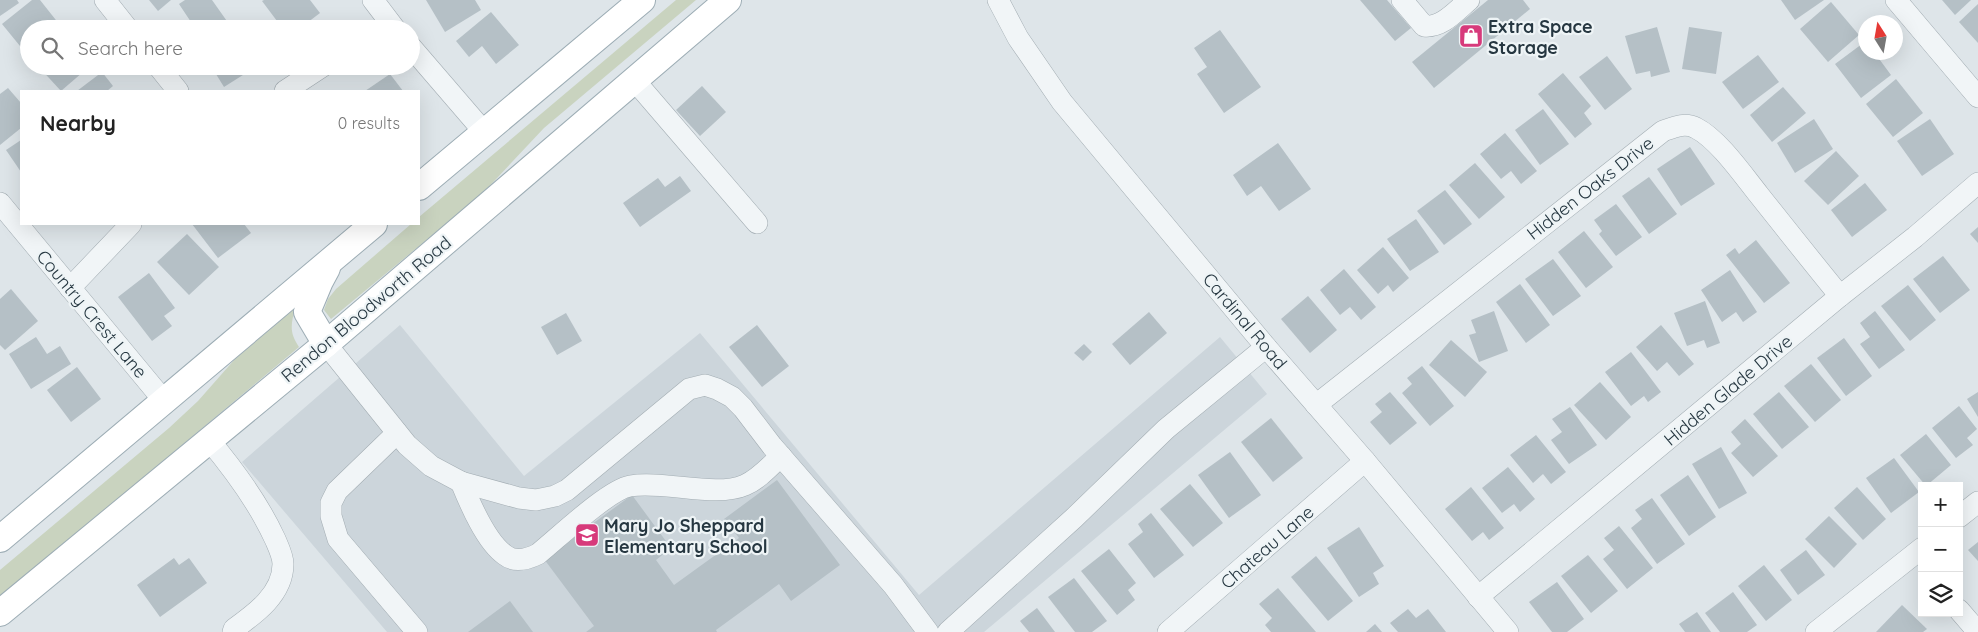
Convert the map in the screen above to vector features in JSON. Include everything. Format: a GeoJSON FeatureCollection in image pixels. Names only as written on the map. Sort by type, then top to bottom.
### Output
{"type":"FeatureCollection","features":[{"type":"Feature","properties":{"kind":"main road"},"geometry":{"type":"LineString","coordinates":[[420,186],[642,0]]}},
{"type":"Feature","properties":{"kind":"main road","name":"Rendon Bloodworth Road"},"geometry":{"type":"LineString","coordinates":[[0,613],[326,344],[728,0]]}},
{"type":"Feature","properties":{"kind":"main road"},"geometry":{"type":"LineString","coordinates":[[0,540],[373,225]]}},
{"type":"Feature","properties":{"kind":"main road"},"geometry":{"type":"LineString","coordinates":[[326,344],[307,312],[320,281],[334,257]]}},
{"type":"Feature","properties":{"kind":"street"},"geometry":{"type":"LineString","coordinates":[[105,0],[121,20]]}},
{"type":"Feature","properties":{"kind":"street"},"geometry":{"type":"LineString","coordinates":[[373,0],[385,20]]}},
{"type":"Feature","properties":{"kind":"street","name":"Cardinal Road"},"geometry":{"type":"LineString","coordinates":[[998,0],[1018,38],[1062,102],[1266,347],[1365,461],[1508,632]]}},
{"type":"Feature","properties":{"kind":"street"},"geometry":{"type":"LineString","coordinates":[[1402,0],[1424,26],[1432,26],[1443,21],[1469,0]]}},
{"type":"Feature","properties":{"kind":"street"},"geometry":{"type":"LineString","coordinates":[[1896,0],[1978,97]]}},
{"type":"Feature","properties":{"kind":"street"},"geometry":{"type":"LineString","coordinates":[[420,57],[485,132]]}},
{"type":"Feature","properties":{"kind":"street"},"geometry":{"type":"LineString","coordinates":[[165,75],[177,90]]}},
{"type":"Feature","properties":{"kind":"street"},"geometry":{"type":"LineString","coordinates":[[287,90],[309,75]]}},
{"type":"Feature","properties":{"kind":"street"},"geometry":{"type":"LineString","coordinates":[[635,81],[757,223]]}},
{"type":"Feature","properties":{"kind":"street","name":"Hidden Oaks Drive"},"geometry":{"type":"LineString","coordinates":[[1316,405],[1663,131],[1675,127],[1685,125],[1695,127],[1718,147],[1735,165],[1840,296]]}},
{"type":"Feature","properties":{"kind":"street","name":"Hidden Glade Drive"},"geometry":{"type":"LineString","coordinates":[[1478,597],[1978,183]]}},
{"type":"Feature","properties":{"kind":"street","name":"Country Crest Lane"},"geometry":{"type":"LineString","coordinates":[[0,203],[165,402]]}},
{"type":"Feature","properties":{"kind":"street"},"geometry":{"type":"LineString","coordinates":[[70,288],[131,225]]}},
{"type":"Feature","properties":{"kind":"street"},"geometry":{"type":"LineString","coordinates":[[326,344],[407,445],[431,466],[461,482],[519,498],[536,500],[555,496],[567,490],[689,389],[704,385],[717,389],[738,402],[781,456],[893,585],[928,632]]}},
{"type":"Feature","properties":{"kind":"street"},"geometry":{"type":"LineString","coordinates":[[948,632],[1074,518],[1166,429],[1266,347]]}},
{"type":"Feature","properties":{"kind":"street"},"geometry":{"type":"LineString","coordinates":[[398,433],[337,491],[331,503],[331,516],[338,538],[417,632]]}},
{"type":"Feature","properties":{"kind":"street"},"geometry":{"type":"LineString","coordinates":[[209,440],[242,480],[269,525],[284,564],[280,581],[273,593],[256,613],[234,629],[233,632]]}},
{"type":"Feature","properties":{"kind":"street"},"geometry":{"type":"LineString","coordinates":[[461,482],[484,531],[504,555],[520,560],[529,559],[538,554],[602,501],[629,486],[653,484],[696,488],[732,488],[744,485],[756,478],[781,456]]}},
{"type":"Feature","properties":{"kind":"street","name":"Chateau Lane"},"geometry":{"type":"LineString","coordinates":[[1168,632],[1365,461]]}},
{"type":"Feature","properties":{"kind":"street"},"geometry":{"type":"LineString","coordinates":[[1963,514],[1978,502]]}},
{"type":"Feature","properties":{"kind":"street"},"geometry":{"type":"LineString","coordinates":[[1816,632],[1918,557]]}},
{"type":"Feature","properties":{"kind":"street"},"geometry":{"type":"LineString","coordinates":[[1963,615],[1978,632]]}},
{"type":"Feature","properties":{"kind":"shaded area","name":"Mary Jo Sheppard Elementary School"},"geometry":{"type":"Polygon","coordinates":[[[400,325],[524,476],[700,333],[919,595],[1220,337],[1267,394],[984,632],[387,632],[242,462],[400,325]]]}},
{"type":"Feature","properties":{"kind":"green space"},"geometry":{"type":"Polygon","coordinates":[[[676,0],[696,0],[544,128],[482,194],[331,319],[324,310],[328,299],[336,289],[410,225],[420,225],[420,216],[676,0]]]}},
{"type":"Feature","properties":{"kind":"green space"},"geometry":{"type":"Polygon","coordinates":[[[295,308],[292,328],[299,347],[0,598],[0,570],[169,428],[198,401],[235,359],[295,308]]]}},
{"type":"Feature","properties":{"kind":"building"},"geometry":{"type":"Polygon","coordinates":[[[0,0],[17,0],[19,3],[0,16],[0,0]]]}},
{"type":"Feature","properties":{"kind":"building"},"geometry":{"type":"Polygon","coordinates":[[[32,0],[40,0],[56,20],[20,20],[20,46],[2,24],[32,0]]]}},
{"type":"Feature","properties":{"kind":"building"},"geometry":{"type":"Polygon","coordinates":[[[149,0],[171,0],[158,11],[149,0]]]}},
{"type":"Feature","properties":{"kind":"building"},"geometry":{"type":"Polygon","coordinates":[[[185,0],[212,0],[226,20],[190,20],[179,4],[185,0]]]}},
{"type":"Feature","properties":{"kind":"building"},"geometry":{"type":"Polygon","coordinates":[[[310,0],[320,13],[311,20],[276,20],[262,1],[310,0]]]}},
{"type":"Feature","properties":{"kind":"building"},"geometry":{"type":"Polygon","coordinates":[[[426,0],[475,0],[481,10],[445,32],[426,0]]]}},
{"type":"Feature","properties":{"kind":"building"},"geometry":{"type":"Polygon","coordinates":[[[1360,0],[1387,0],[1411,28],[1395,41],[1360,0]]]}},
{"type":"Feature","properties":{"kind":"building","name":"Extra Space Storage"},"geometry":{"type":"Polygon","coordinates":[[[1488,0],[1523,0],[1530,9],[1434,88],[1412,62],[1488,0]]]}},
{"type":"Feature","properties":{"kind":"building"},"geometry":{"type":"Polygon","coordinates":[[[1781,0],[1824,0],[1795,20],[1781,0]]]}},
{"type":"Feature","properties":{"kind":"building"},"geometry":{"type":"Polygon","coordinates":[[[1942,0],[1971,0],[1955,15],[1942,0]]]}},
{"type":"Feature","properties":{"kind":"building"},"geometry":{"type":"Polygon","coordinates":[[[1831,2],[1858,36],[1828,62],[1800,29],[1831,2]]]}},
{"type":"Feature","properties":{"kind":"building"},"geometry":{"type":"Polygon","coordinates":[[[1978,4],[1978,43],[1959,22],[1978,4]]]}},
{"type":"Feature","properties":{"kind":"building"},"geometry":{"type":"Polygon","coordinates":[[[491,12],[519,45],[496,64],[482,46],[469,57],[456,41],[491,12]]]}},
{"type":"Feature","properties":{"kind":"building"},"geometry":{"type":"Polygon","coordinates":[[[1657,27],[1670,72],[1651,77],[1650,71],[1636,74],[1625,36],[1657,27]]]}},
{"type":"Feature","properties":{"kind":"building"},"geometry":{"type":"Polygon","coordinates":[[[1689,27],[1722,32],[1716,74],[1682,69],[1689,27]]]}},
{"type":"Feature","properties":{"kind":"building"},"geometry":{"type":"Polygon","coordinates":[[[1220,30],[1261,87],[1224,113],[1197,74],[1207,67],[1194,48],[1220,30]]]}},
{"type":"Feature","properties":{"kind":"building"},"geometry":{"type":"Polygon","coordinates":[[[1858,47],[1858,60],[1880,60],[1891,75],[1861,98],[1835,64],[1858,47]]]}},
{"type":"Feature","properties":{"kind":"building"},"geometry":{"type":"Polygon","coordinates":[[[1758,55],[1779,82],[1743,109],[1722,82],[1758,55]]]}},
{"type":"Feature","properties":{"kind":"building"},"geometry":{"type":"Polygon","coordinates":[[[1607,56],[1632,89],[1605,110],[1579,77],[1607,56]]]}},
{"type":"Feature","properties":{"kind":"building"},"geometry":{"type":"Polygon","coordinates":[[[1563,73],[1591,106],[1584,113],[1592,124],[1575,138],[1538,94],[1563,73]]]}},
{"type":"Feature","properties":{"kind":"building"},"geometry":{"type":"Polygon","coordinates":[[[46,75],[80,75],[62,90],[46,75]]]}},
{"type":"Feature","properties":{"kind":"building"},"geometry":{"type":"Polygon","coordinates":[[[98,75],[104,75],[113,86],[108,90],[78,90],[98,75]]]}},
{"type":"Feature","properties":{"kind":"building"},"geometry":{"type":"Polygon","coordinates":[[[217,75],[243,75],[224,87],[217,75]]]}},
{"type":"Feature","properties":{"kind":"building"},"geometry":{"type":"Polygon","coordinates":[[[391,75],[402,90],[366,90],[391,75]]]}},
{"type":"Feature","properties":{"kind":"building"},"geometry":{"type":"Polygon","coordinates":[[[1896,79],[1923,113],[1893,137],[1866,104],[1896,79]]]}},
{"type":"Feature","properties":{"kind":"building"},"geometry":{"type":"Polygon","coordinates":[[[702,86],[726,112],[700,136],[676,110],[702,86]]]}},
{"type":"Feature","properties":{"kind":"building"},"geometry":{"type":"Polygon","coordinates":[[[1783,87],[1806,113],[1772,142],[1750,115],[1783,87]]]}},
{"type":"Feature","properties":{"kind":"building"},"geometry":{"type":"Polygon","coordinates":[[[8,88],[20,102],[20,129],[0,145],[0,94],[8,88]]]}},
{"type":"Feature","properties":{"kind":"building"},"geometry":{"type":"Polygon","coordinates":[[[1543,109],[1569,144],[1540,165],[1515,130],[1543,109]]]}},
{"type":"Feature","properties":{"kind":"building"},"geometry":{"type":"Polygon","coordinates":[[[1814,119],[1833,149],[1795,173],[1777,143],[1814,119]]]}},
{"type":"Feature","properties":{"kind":"building"},"geometry":{"type":"Polygon","coordinates":[[[1930,119],[1954,154],[1922,176],[1897,141],[1930,119]]]}},
{"type":"Feature","properties":{"kind":"building"},"geometry":{"type":"Polygon","coordinates":[[[1505,133],[1537,171],[1521,184],[1511,171],[1501,179],[1480,154],[1505,133]]]}},
{"type":"Feature","properties":{"kind":"building"},"geometry":{"type":"Polygon","coordinates":[[[20,141],[20,171],[6,150],[20,141]]]}},
{"type":"Feature","properties":{"kind":"building"},"geometry":{"type":"Polygon","coordinates":[[[1278,143],[1311,189],[1279,211],[1261,186],[1247,196],[1233,175],[1278,143]]]}},
{"type":"Feature","properties":{"kind":"building"},"geometry":{"type":"Polygon","coordinates":[[[1690,147],[1715,184],[1681,206],[1657,169],[1690,147]]]}},
{"type":"Feature","properties":{"kind":"building"},"geometry":{"type":"Polygon","coordinates":[[[1836,151],[1859,176],[1828,205],[1804,181],[1836,151]]]}},
{"type":"Feature","properties":{"kind":"building"},"geometry":{"type":"Polygon","coordinates":[[[1475,163],[1505,197],[1479,219],[1449,185],[1475,163]]]}},
{"type":"Feature","properties":{"kind":"building"},"geometry":{"type":"Polygon","coordinates":[[[680,176],[691,191],[640,227],[623,203],[658,178],[665,187],[680,176]]]}},
{"type":"Feature","properties":{"kind":"building"},"geometry":{"type":"Polygon","coordinates":[[[1649,177],[1677,214],[1649,234],[1622,196],[1649,177]]]}},
{"type":"Feature","properties":{"kind":"building"},"geometry":{"type":"Polygon","coordinates":[[[1865,183],[1887,210],[1852,237],[1831,210],[1865,183]]]}},
{"type":"Feature","properties":{"kind":"building"},"geometry":{"type":"Polygon","coordinates":[[[1445,190],[1472,224],[1444,245],[1417,211],[1445,190]]]}},
{"type":"Feature","properties":{"kind":"building"},"geometry":{"type":"Polygon","coordinates":[[[1616,204],[1642,237],[1616,256],[1599,234],[1602,231],[1594,220],[1616,204]]]}},
{"type":"Feature","properties":{"kind":"building"},"geometry":{"type":"Polygon","coordinates":[[[1416,219],[1439,252],[1410,271],[1387,239],[1416,219]]]}},
{"type":"Feature","properties":{"kind":"building"},"geometry":{"type":"Polygon","coordinates":[[[193,225],[245,225],[251,233],[218,258],[193,225]]]}},
{"type":"Feature","properties":{"kind":"building"},"geometry":{"type":"Polygon","coordinates":[[[1978,227],[1978,243],[1970,234],[1978,227]]]}},
{"type":"Feature","properties":{"kind":"building"},"geometry":{"type":"Polygon","coordinates":[[[1584,231],[1613,267],[1586,288],[1558,252],[1584,231]]]}},
{"type":"Feature","properties":{"kind":"building"},"geometry":{"type":"Polygon","coordinates":[[[187,234],[219,267],[189,295],[157,262],[187,234]]]}},
{"type":"Feature","properties":{"kind":"building"},"geometry":{"type":"Polygon","coordinates":[[[1756,240],[1790,283],[1764,303],[1726,255],[1735,248],[1739,254],[1756,240]]]}},
{"type":"Feature","properties":{"kind":"building"},"geometry":{"type":"Polygon","coordinates":[[[1383,247],[1409,278],[1393,292],[1388,285],[1378,294],[1357,270],[1383,247]]]}},
{"type":"Feature","properties":{"kind":"building"},"geometry":{"type":"Polygon","coordinates":[[[1943,256],[1970,290],[1940,313],[1913,279],[1943,256]]]}},
{"type":"Feature","properties":{"kind":"building"},"geometry":{"type":"Polygon","coordinates":[[[1553,259],[1581,296],[1553,316],[1525,279],[1553,259]]]}},
{"type":"Feature","properties":{"kind":"building"},"geometry":{"type":"Polygon","coordinates":[[[1344,269],[1376,307],[1361,320],[1350,307],[1340,315],[1320,290],[1344,269]]]}},
{"type":"Feature","properties":{"kind":"building"},"geometry":{"type":"Polygon","coordinates":[[[1730,270],[1757,312],[1743,322],[1736,312],[1722,322],[1701,290],[1730,270]]]}},
{"type":"Feature","properties":{"kind":"building"},"geometry":{"type":"Polygon","coordinates":[[[149,273],[175,308],[164,316],[172,326],[152,341],[118,297],[149,273]]]}},
{"type":"Feature","properties":{"kind":"building"},"geometry":{"type":"Polygon","coordinates":[[[1520,284],[1550,325],[1526,343],[1496,302],[1520,284]]]}},
{"type":"Feature","properties":{"kind":"building"},"geometry":{"type":"Polygon","coordinates":[[[1908,285],[1936,320],[1910,341],[1881,306],[1908,285]]]}},
{"type":"Feature","properties":{"kind":"building"},"geometry":{"type":"Polygon","coordinates":[[[11,289],[38,321],[5,350],[0,345],[0,299],[11,289]]]}},
{"type":"Feature","properties":{"kind":"building"},"geometry":{"type":"Polygon","coordinates":[[[1308,296],[1337,330],[1310,353],[1281,319],[1308,296]]]}},
{"type":"Feature","properties":{"kind":"building"},"geometry":{"type":"Polygon","coordinates":[[[1705,301],[1720,343],[1707,348],[1704,340],[1687,346],[1674,313],[1705,301]]]}},
{"type":"Feature","properties":{"kind":"building"},"geometry":{"type":"Polygon","coordinates":[[[1494,311],[1508,351],[1479,362],[1469,335],[1476,333],[1471,320],[1494,311]]]}},
{"type":"Feature","properties":{"kind":"building"},"geometry":{"type":"Polygon","coordinates":[[[1875,311],[1905,350],[1879,369],[1860,344],[1870,337],[1860,323],[1875,311]]]}},
{"type":"Feature","properties":{"kind":"building"},"geometry":{"type":"Polygon","coordinates":[[[1149,312],[1167,333],[1130,365],[1112,344],[1149,312]]]}},
{"type":"Feature","properties":{"kind":"building"},"geometry":{"type":"Polygon","coordinates":[[[566,313],[582,341],[557,355],[541,327],[566,313]]]}},
{"type":"Feature","properties":{"kind":"building"},"geometry":{"type":"Polygon","coordinates":[[[757,325],[789,366],[762,387],[729,347],[757,325]]]}},
{"type":"Feature","properties":{"kind":"building"},"geometry":{"type":"Polygon","coordinates":[[[1661,325],[1694,364],[1679,376],[1667,362],[1657,371],[1636,347],[1661,325]]]}},
{"type":"Feature","properties":{"kind":"building"},"geometry":{"type":"Polygon","coordinates":[[[36,337],[47,354],[60,346],[71,364],[31,389],[9,354],[36,337]]]}},
{"type":"Feature","properties":{"kind":"building"},"geometry":{"type":"Polygon","coordinates":[[[1844,338],[1872,376],[1846,396],[1817,358],[1844,338]]]}},
{"type":"Feature","properties":{"kind":"building"},"geometry":{"type":"Polygon","coordinates":[[[1451,340],[1487,372],[1465,397],[1429,365],[1451,340]]]}},
{"type":"Feature","properties":{"kind":"building"},"geometry":{"type":"Polygon","coordinates":[[[1084,344],[1092,352],[1083,361],[1074,353],[1084,344]]]}},
{"type":"Feature","properties":{"kind":"building"},"geometry":{"type":"Polygon","coordinates":[[[1631,352],[1661,392],[1648,402],[1644,396],[1631,406],[1605,372],[1631,352]]]}},
{"type":"Feature","properties":{"kind":"building"},"geometry":{"type":"Polygon","coordinates":[[[1811,364],[1841,400],[1815,422],[1784,386],[1811,364]]]}},
{"type":"Feature","properties":{"kind":"building"},"geometry":{"type":"Polygon","coordinates":[[[1422,366],[1454,406],[1430,426],[1402,393],[1412,384],[1407,378],[1422,366]]]}},
{"type":"Feature","properties":{"kind":"building"},"geometry":{"type":"Polygon","coordinates":[[[77,367],[101,399],[71,422],[47,390],[77,367]]]}},
{"type":"Feature","properties":{"kind":"building"},"geometry":{"type":"Polygon","coordinates":[[[1600,382],[1631,417],[1606,440],[1574,405],[1600,382]]]}},
{"type":"Feature","properties":{"kind":"building"},"geometry":{"type":"Polygon","coordinates":[[[1390,392],[1417,423],[1390,445],[1370,422],[1382,412],[1375,404],[1390,392]]]}},
{"type":"Feature","properties":{"kind":"building"},"geometry":{"type":"Polygon","coordinates":[[[1779,392],[1809,427],[1782,449],[1753,414],[1779,392]]]}},
{"type":"Feature","properties":{"kind":"building"},"geometry":{"type":"Polygon","coordinates":[[[1978,392],[1978,417],[1967,399],[1978,392]]]}},
{"type":"Feature","properties":{"kind":"building"},"geometry":{"type":"Polygon","coordinates":[[[1959,406],[1977,429],[1967,438],[1973,445],[1956,458],[1932,428],[1959,406]]]}},
{"type":"Feature","properties":{"kind":"building"},"geometry":{"type":"Polygon","coordinates":[[[1570,407],[1597,445],[1569,464],[1551,440],[1562,432],[1552,419],[1570,407]]]}},
{"type":"Feature","properties":{"kind":"building"},"geometry":{"type":"Polygon","coordinates":[[[1271,418],[1303,458],[1273,482],[1241,442],[1271,418]]]}},
{"type":"Feature","properties":{"kind":"building"},"geometry":{"type":"Polygon","coordinates":[[[1745,419],[1778,456],[1753,477],[1731,453],[1741,444],[1731,432],[1745,419]]]}},
{"type":"Feature","properties":{"kind":"building"},"geometry":{"type":"Polygon","coordinates":[[[1926,434],[1951,465],[1931,482],[1923,482],[1900,455],[1926,434]]]}},
{"type":"Feature","properties":{"kind":"building"},"geometry":{"type":"Polygon","coordinates":[[[1536,435],[1566,472],[1551,484],[1543,474],[1533,483],[1510,455],[1536,435]]]}},
{"type":"Feature","properties":{"kind":"building"},"geometry":{"type":"Polygon","coordinates":[[[1721,447],[1747,493],[1719,509],[1692,464],[1721,447]]]}},
{"type":"Feature","properties":{"kind":"building"},"geometry":{"type":"Polygon","coordinates":[[[1230,452],[1261,495],[1229,518],[1198,475],[1230,452]]]}},
{"type":"Feature","properties":{"kind":"building"},"geometry":{"type":"Polygon","coordinates":[[[1894,458],[1918,493],[1891,513],[1866,478],[1894,458]]]}},
{"type":"Feature","properties":{"kind":"building"},"geometry":{"type":"Polygon","coordinates":[[[1508,467],[1535,499],[1520,512],[1514,504],[1502,513],[1482,488],[1508,467]]]}},
{"type":"Feature","properties":{"kind":"building"},"geometry":{"type":"Polygon","coordinates":[[[1688,475],[1716,517],[1689,536],[1660,495],[1688,475]]]}},
{"type":"Feature","properties":{"kind":"building"},"geometry":{"type":"Polygon","coordinates":[[[777,480],[840,565],[791,601],[779,584],[716,630],[717,632],[586,632],[594,626],[544,559],[632,495],[671,548],[656,560],[674,585],[739,538],[724,519],[777,480]]]}},
{"type":"Feature","properties":{"kind":"building"},"geometry":{"type":"Polygon","coordinates":[[[1190,484],[1223,523],[1193,547],[1160,509],[1190,484]]]}},
{"type":"Feature","properties":{"kind":"building"},"geometry":{"type":"Polygon","coordinates":[[[1471,487],[1504,528],[1489,540],[1483,532],[1472,541],[1445,509],[1471,487]]]}},
{"type":"Feature","properties":{"kind":"building"},"geometry":{"type":"Polygon","coordinates":[[[1857,487],[1886,519],[1863,540],[1834,508],[1857,487]]]}},
{"type":"Feature","properties":{"kind":"building"},"geometry":{"type":"Polygon","coordinates":[[[1652,498],[1685,544],[1657,564],[1631,528],[1642,519],[1635,510],[1652,498]]]}},
{"type":"Feature","properties":{"kind":"building"},"geometry":{"type":"Polygon","coordinates":[[[1151,513],[1184,555],[1154,578],[1128,544],[1143,532],[1138,524],[1151,513]]]}},
{"type":"Feature","properties":{"kind":"building"},"geometry":{"type":"Polygon","coordinates":[[[1829,516],[1857,544],[1834,568],[1805,539],[1829,516]]]}},
{"type":"Feature","properties":{"kind":"building"},"geometry":{"type":"Polygon","coordinates":[[[1619,526],[1653,568],[1627,589],[1603,559],[1614,550],[1604,538],[1619,526]]]}},
{"type":"Feature","properties":{"kind":"building"},"geometry":{"type":"Polygon","coordinates":[[[1359,527],[1384,566],[1373,573],[1379,584],[1359,597],[1327,548],[1359,527]]]}},
{"type":"Feature","properties":{"kind":"building"},"geometry":{"type":"Polygon","coordinates":[[[1978,542],[1978,561],[1968,550],[1978,542]]]}},
{"type":"Feature","properties":{"kind":"building"},"geometry":{"type":"Polygon","coordinates":[[[1109,549],[1136,583],[1128,590],[1135,600],[1117,615],[1081,571],[1109,549]]]}},
{"type":"Feature","properties":{"kind":"building"},"geometry":{"type":"Polygon","coordinates":[[[1806,550],[1825,575],[1798,595],[1780,570],[1806,550]]]}},
{"type":"Feature","properties":{"kind":"building"},"geometry":{"type":"Polygon","coordinates":[[[1588,555],[1618,591],[1591,613],[1561,576],[1588,555]]]}},
{"type":"Feature","properties":{"kind":"building"},"geometry":{"type":"Polygon","coordinates":[[[1316,556],[1353,601],[1328,621],[1291,577],[1316,556]]]}},
{"type":"Feature","properties":{"kind":"building"},"geometry":{"type":"Polygon","coordinates":[[[174,558],[179,565],[189,558],[207,583],[160,617],[137,585],[174,558]]]}},
{"type":"Feature","properties":{"kind":"building"},"geometry":{"type":"Polygon","coordinates":[[[1764,565],[1792,600],[1766,621],[1738,586],[1764,565]]]}},
{"type":"Feature","properties":{"kind":"building"},"geometry":{"type":"Polygon","coordinates":[[[1074,578],[1107,621],[1092,632],[1075,632],[1048,597],[1074,578]]]}},
{"type":"Feature","properties":{"kind":"building"},"geometry":{"type":"Polygon","coordinates":[[[1557,582],[1584,619],[1567,632],[1552,632],[1529,602],[1557,582]]]}},
{"type":"Feature","properties":{"kind":"building"},"geometry":{"type":"Polygon","coordinates":[[[1278,588],[1316,632],[1271,632],[1265,625],[1272,618],[1259,604],[1278,588]]]}},
{"type":"Feature","properties":{"kind":"building"},"geometry":{"type":"Polygon","coordinates":[[[1733,592],[1757,625],[1747,632],[1720,632],[1705,613],[1733,592]]]}},
{"type":"Feature","properties":{"kind":"building"},"geometry":{"type":"Polygon","coordinates":[[[510,601],[533,632],[468,632],[510,601]]]}},
{"type":"Feature","properties":{"kind":"building"},"geometry":{"type":"Polygon","coordinates":[[[1902,605],[1927,629],[1923,632],[1876,632],[1902,605]]]}},
{"type":"Feature","properties":{"kind":"building"},"geometry":{"type":"Polygon","coordinates":[[[1037,608],[1055,632],[1029,632],[1020,621],[1037,608]]]}},
{"type":"Feature","properties":{"kind":"building"},"geometry":{"type":"Polygon","coordinates":[[[1408,609],[1416,618],[1428,609],[1446,632],[1398,632],[1390,623],[1408,609]]]}},
{"type":"Feature","properties":{"kind":"building"},"geometry":{"type":"Polygon","coordinates":[[[1697,612],[1711,632],[1685,632],[1679,624],[1697,612]]]}},
{"type":"Feature","properties":{"kind":"building"},"geometry":{"type":"Polygon","coordinates":[[[1375,624],[1382,632],[1366,632],[1375,624]]]}},
{"type":"Feature","properties":{"kind":"place","name":"Extra Space Storage"},"geometry":{"type":"Point","coordinates":[1471,36]}},
{"type":"Feature","properties":{"kind":"place","name":"Mary Jo Sheppard Elementary School"},"geometry":{"type":"Point","coordinates":[587,535]}}]}
